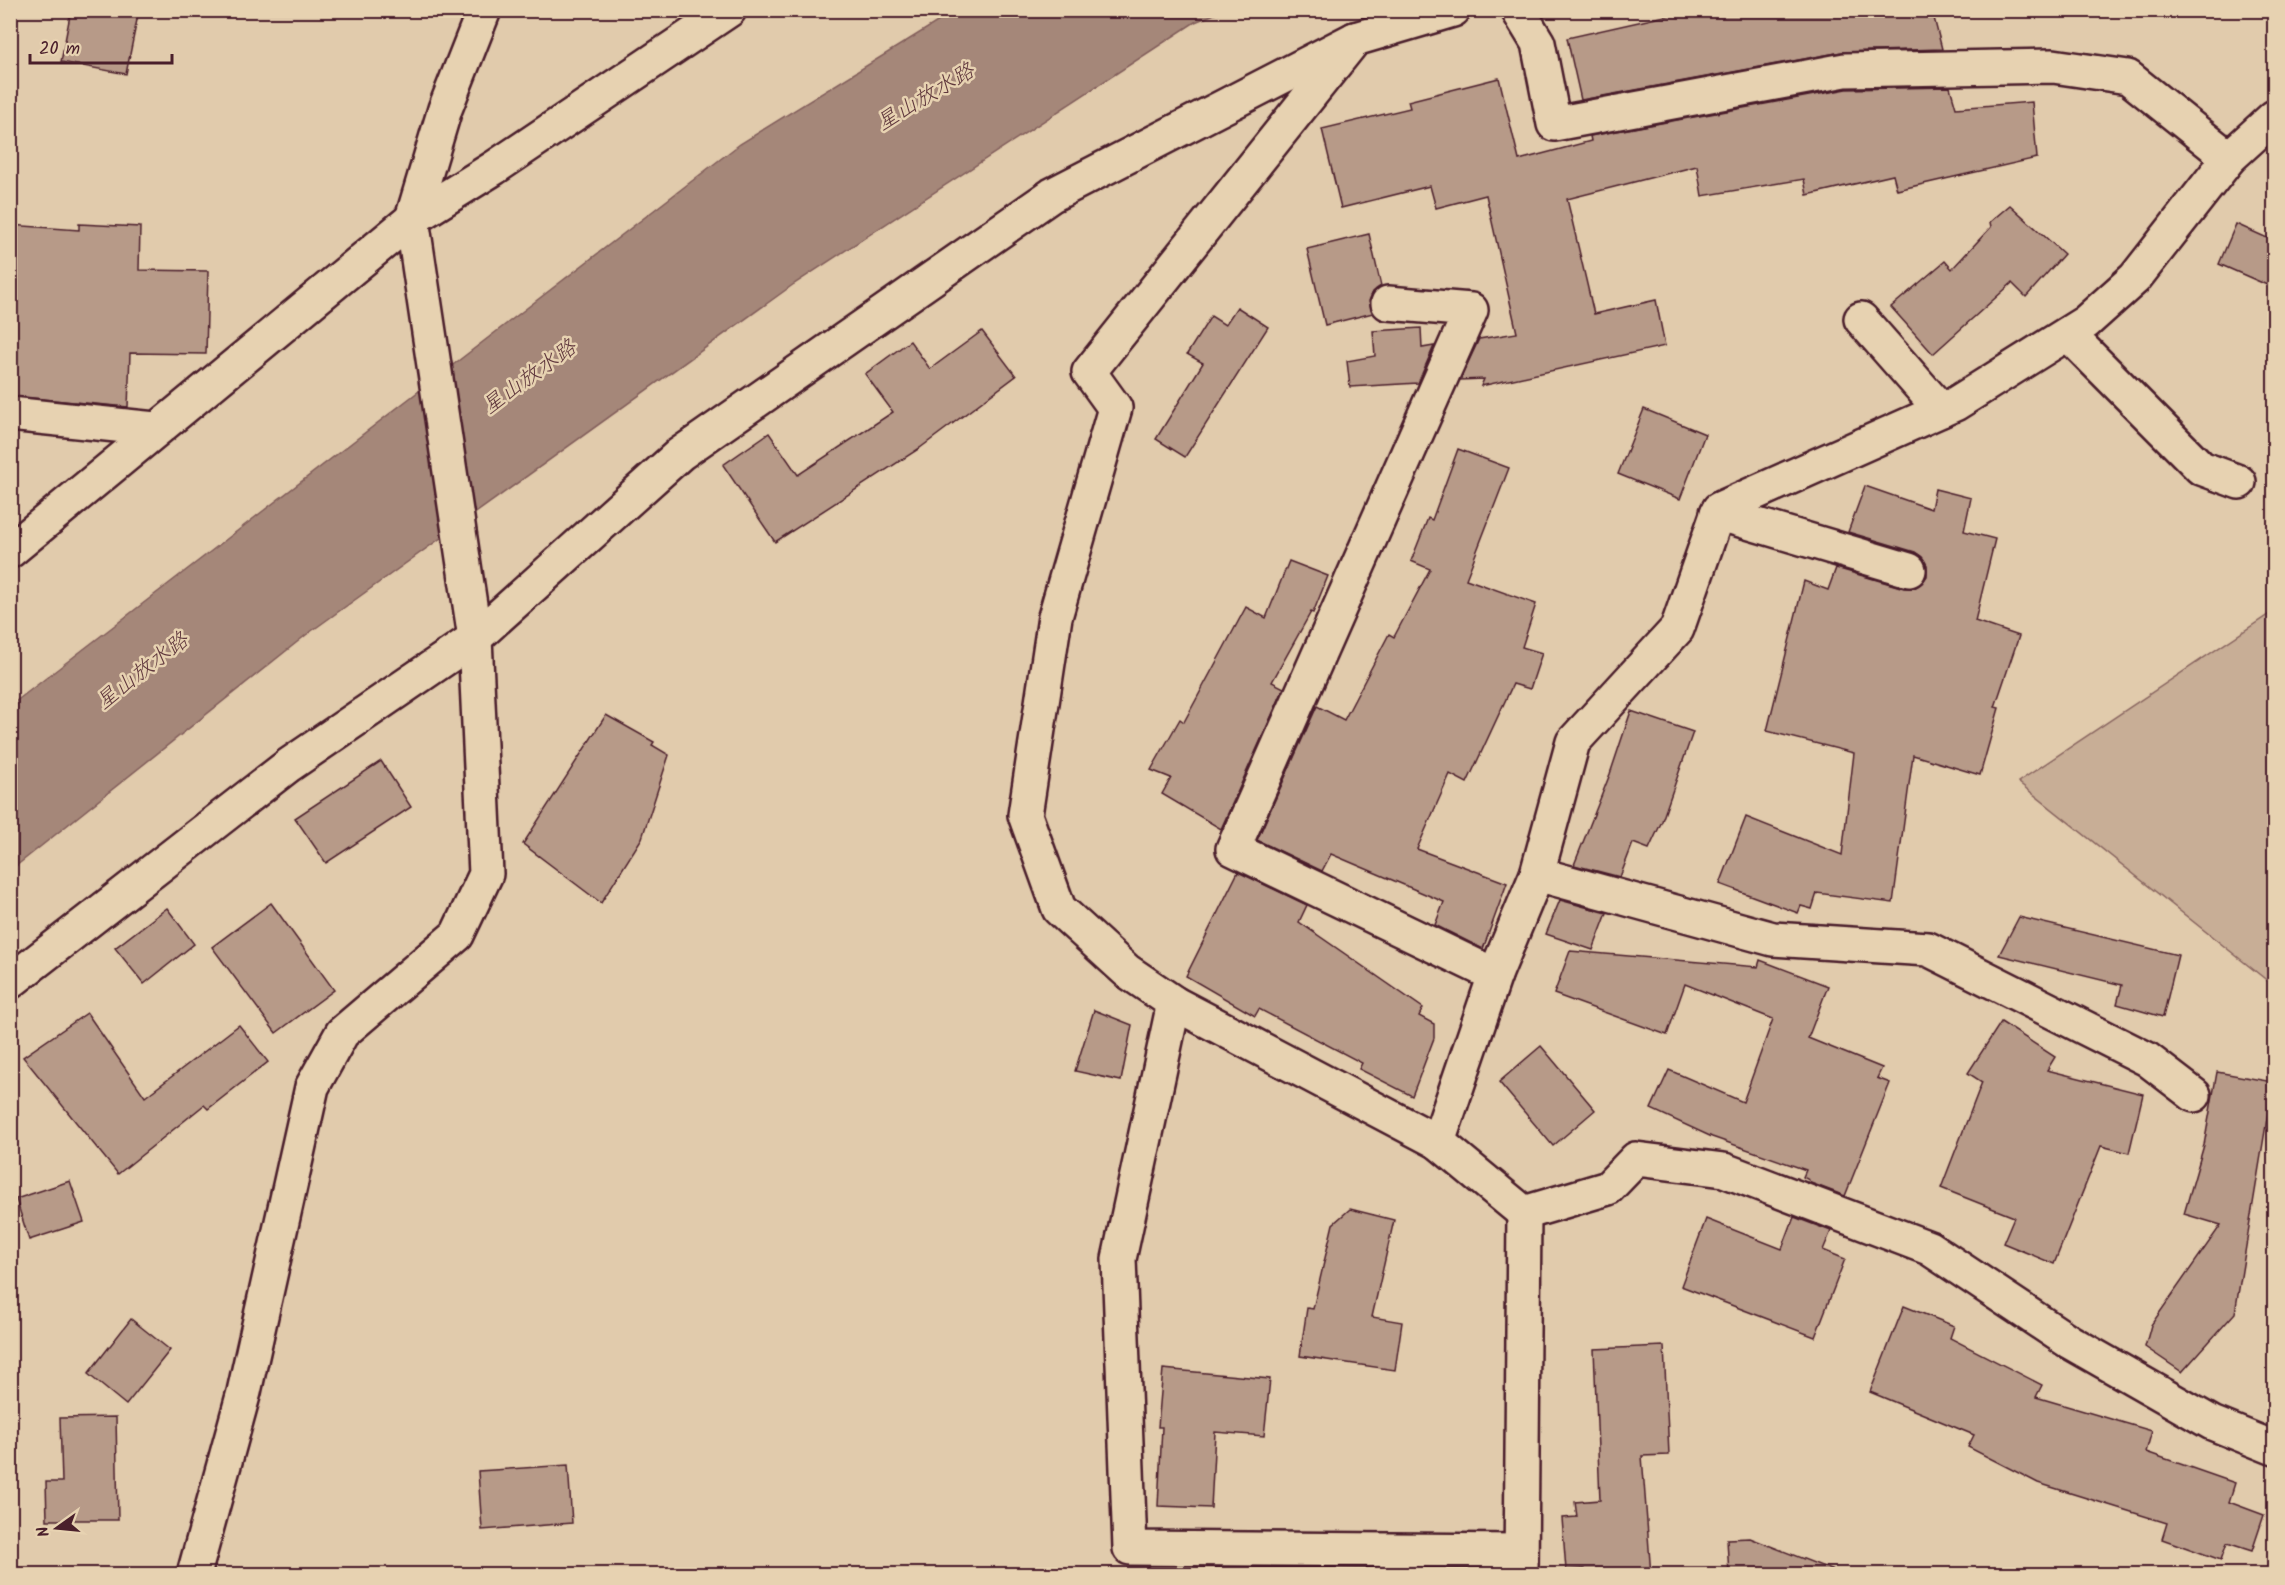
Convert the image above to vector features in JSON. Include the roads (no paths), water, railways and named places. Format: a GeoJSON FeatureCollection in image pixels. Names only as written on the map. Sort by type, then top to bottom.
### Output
{"type":"FeatureCollection","features":[{"type":"Feature","properties":{"kind":"street"},"geometry":{"type":"LineString","coordinates":[[194,1575],[244,1392],[312,1087],[342,1033],[457,935],[486,874],[475,638],[412,219],[445,109],[484,10]]}},
{"type":"Feature","properties":{"kind":"street"},"geometry":{"type":"LineString","coordinates":[[10,550],[154,429],[412,219],[495,168],[729,10]]}},
{"type":"Feature","properties":{"kind":"street"},"geometry":{"type":"LineString","coordinates":[[10,982],[289,765],[475,638],[680,454],[1052,195],[1355,39],[1453,10]]}},
{"type":"Feature","properties":{"kind":"street"},"geometry":{"type":"LineString","coordinates":[[1518,10],[1538,43],[1554,124],[1845,70],[2053,66],[2128,77],[2229,158]]}},
{"type":"Feature","properties":{"kind":"street"},"geometry":{"type":"LineString","coordinates":[[1355,39],[1089,372],[1115,408],[1055,617],[1025,815],[1059,909],[1127,971],[1174,1003],[1438,1142],[1524,1212]]}},
{"type":"Feature","properties":{"kind":"street"},"geometry":{"type":"LineString","coordinates":[[1438,1142],[1495,975],[1537,873],[1573,742],[1677,629],[1719,508],[1941,410],[2086,322],[2135,278],[2229,158],[2274,117]]}},
{"type":"Feature","properties":{"kind":"street"},"geometry":{"type":"LineString","coordinates":[[1388,303],[1471,310],[1233,849],[1495,975]]}},
{"type":"Feature","properties":{"kind":"street"},"geometry":{"type":"LineString","coordinates":[[1861,319],[1941,410]]}},
{"type":"Feature","properties":{"kind":"street"},"geometry":{"type":"LineString","coordinates":[[2068,334],[2201,468],[2239,482]]}},
{"type":"Feature","properties":{"kind":"street"},"geometry":{"type":"LineString","coordinates":[[10,414],[154,429]]}},
{"type":"Feature","properties":{"kind":"street"},"geometry":{"type":"LineString","coordinates":[[1717,513],[1910,570]]}},
{"type":"Feature","properties":{"kind":"street"},"geometry":{"type":"LineString","coordinates":[[1537,873],[1773,939],[1928,949],[2147,1059],[2194,1095]]}},
{"type":"Feature","properties":{"kind":"street"},"geometry":{"type":"LineString","coordinates":[[1174,1003],[1119,1259],[1130,1548],[1521,1563],[1524,1212]]}},
{"type":"Feature","properties":{"kind":"street"},"geometry":{"type":"LineString","coordinates":[[1524,1212],[1608,1188],[1636,1159],[1724,1170],[1929,1248],[2070,1342],[2212,1423],[2274,1448]]}},
{"type":"Feature","properties":{"kind":"water","name":"星山放水路"},"geometry":{"type":"Polygon","coordinates":[[[955,11],[1222,11],[1195,22],[794,284],[306,635],[11,870],[11,705],[740,144],[955,11]]]}}]}
